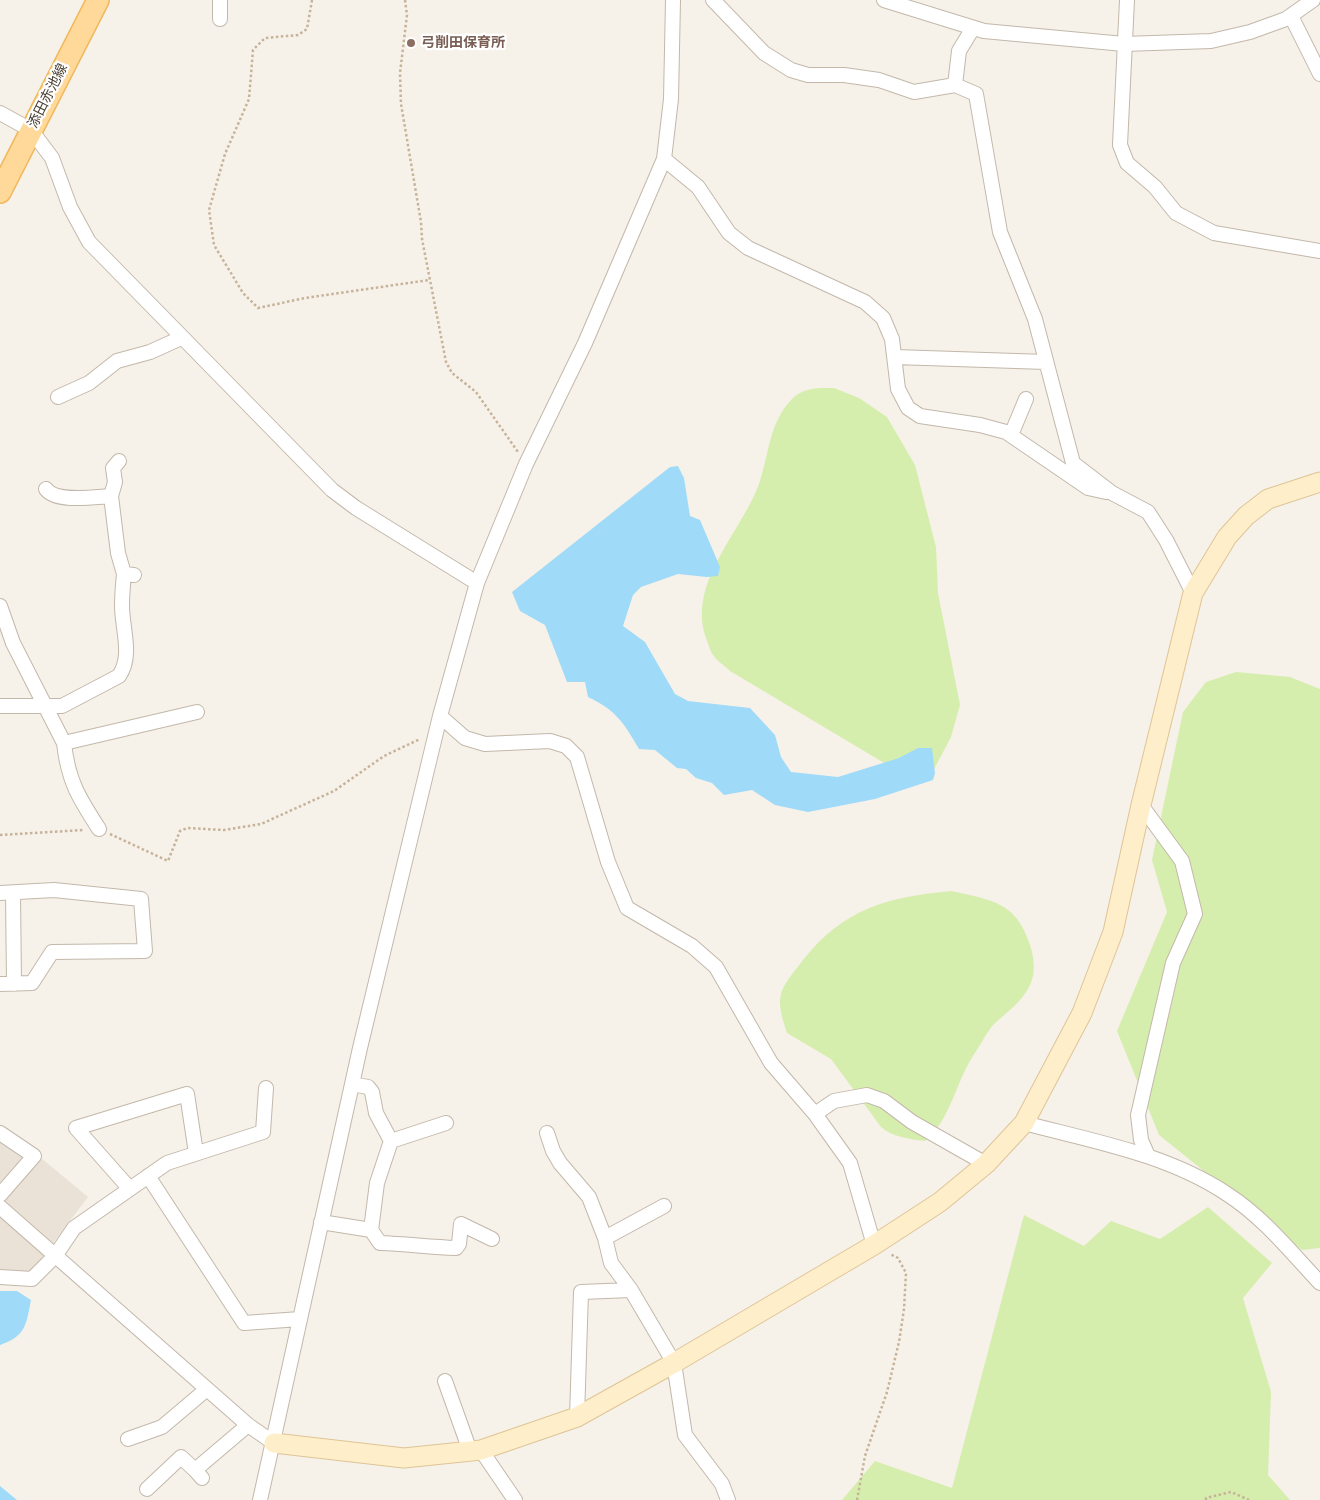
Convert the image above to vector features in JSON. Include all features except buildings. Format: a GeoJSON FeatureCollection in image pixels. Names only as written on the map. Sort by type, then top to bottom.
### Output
{"type":"FeatureCollection","features":[{"type":"Feature","properties":{"kind":"main road","name":"添田赤池線"},"geometry":{"type":"LineString","coordinates":[[0,192],[98,0]]}},
{"type":"Feature","properties":{"kind":"street"},"geometry":{"type":"LineString","coordinates":[[220,0],[220,19]]}},
{"type":"Feature","properties":{"kind":"street"},"geometry":{"type":"LineString","coordinates":[[260,1500],[352,1084],[440,716],[477,583],[526,464],[585,343],[664,159],[671,99],[673,0]]}},
{"type":"Feature","properties":{"kind":"street"},"geometry":{"type":"LineString","coordinates":[[713,0],[764,53],[791,70],[808,75],[844,75],[879,80],[914,92],[955,85],[976,94],[1000,232],[1034,319],[1073,463],[1112,493],[1148,512],[1166,540],[1193,594]]}},
{"type":"Feature","properties":{"kind":"street"},"geometry":{"type":"LineString","coordinates":[[884,0],[984,31],[1124,44],[1211,41],[1250,32],[1291,16],[1313,0]]}},
{"type":"Feature","properties":{"kind":"street"},"geometry":{"type":"LineString","coordinates":[[1127,0],[1120,145],[1127,163],[1155,187],[1176,213],[1214,233],[1320,252]]}},
{"type":"Feature","properties":{"kind":"street"},"geometry":{"type":"LineString","coordinates":[[1291,16],[1320,74]]}},
{"type":"Feature","properties":{"kind":"street"},"geometry":{"type":"LineString","coordinates":[[955,85],[959,51],[973,28]]}},
{"type":"Feature","properties":{"kind":"street"},"geometry":{"type":"LineString","coordinates":[[0,113],[31,130],[52,158],[70,207],[89,242],[332,490],[356,508],[477,583]]}},
{"type":"Feature","properties":{"kind":"street"},"geometry":{"type":"LineString","coordinates":[[664,159],[698,187],[729,233],[748,248],[866,302],[883,318],[892,338],[898,389],[908,408],[920,416],[980,425],[1011,435],[1088,488],[1112,493]]}},
{"type":"Feature","properties":{"kind":"street"},"geometry":{"type":"LineString","coordinates":[[58,396],[88,382],[117,360],[150,352],[181,338]]}},
{"type":"Feature","properties":{"kind":"street"},"geometry":{"type":"LineString","coordinates":[[894,357],[1046,362]]}},
{"type":"Feature","properties":{"kind":"street"},"geometry":{"type":"LineString","coordinates":[[1011,435],[1026,399]]}},
{"type":"Feature","properties":{"kind":"street"},"geometry":{"type":"LineString","coordinates":[[0,706],[46,708],[62,706],[119,676],[125,667],[126,636],[122,607],[129,574],[118,552],[111,496],[115,482],[113,468],[119,461]]}},
{"type":"Feature","properties":{"kind":"street"},"geometry":{"type":"LineString","coordinates":[[0,1207],[248,1425],[274,1443],[404,1458],[475,1451],[577,1417],[674,1363],[874,1245],[940,1202],[986,1164],[1024,1123],[1082,1012],[1113,932],[1141,805],[1193,594],[1227,537],[1246,516],[1268,499],[1320,482]]}},
{"type":"Feature","properties":{"kind":"street"},"geometry":{"type":"LineString","coordinates":[[46,489],[50,495],[59,498],[111,496]]}},
{"type":"Feature","properties":{"kind":"street"},"geometry":{"type":"LineString","coordinates":[[0,606],[13,642],[64,743],[66,767],[77,795],[99,829]]}},
{"type":"Feature","properties":{"kind":"street"},"geometry":{"type":"LineString","coordinates":[[64,743],[197,712]]}},
{"type":"Feature","properties":{"kind":"street"},"geometry":{"type":"LineString","coordinates":[[440,716],[465,738],[485,744],[550,741],[566,746],[577,757],[608,862],[627,908],[692,946],[716,967],[771,1063],[816,1114],[850,1163],[874,1245]]}},
{"type":"Feature","properties":{"kind":"street"},"geometry":{"type":"LineString","coordinates":[[1141,805],[1182,862],[1195,914],[1173,963],[1138,1115],[1141,1140],[1148,1156]]}},
{"type":"Feature","properties":{"kind":"street"},"geometry":{"type":"LineString","coordinates":[[54,890],[141,899],[145,950],[52,952],[32,983],[7,984],[7,893],[54,890]]}},
{"type":"Feature","properties":{"kind":"street"},"geometry":{"type":"LineString","coordinates":[[352,1084],[368,1086],[372,1092],[376,1113],[391,1141],[377,1183],[371,1230],[380,1243],[456,1248],[459,1244],[461,1224],[492,1239]]}},
{"type":"Feature","properties":{"kind":"street"},"geometry":{"type":"LineString","coordinates":[[0,1277],[32,1279],[55,1256],[74,1228],[167,1163],[263,1132],[266,1088]]}},
{"type":"Feature","properties":{"kind":"street"},"geometry":{"type":"LineString","coordinates":[[130,1189],[76,1128],[187,1094],[196,1153]]}},
{"type":"Feature","properties":{"kind":"street"},"geometry":{"type":"LineString","coordinates":[[816,1114],[834,1102],[867,1095],[884,1101],[912,1122],[986,1164]]}},
{"type":"Feature","properties":{"kind":"street"},"geometry":{"type":"LineString","coordinates":[[1024,1123],[1148,1156],[1194,1175],[1228,1194],[1262,1221],[1320,1283]]}},
{"type":"Feature","properties":{"kind":"street"},"geometry":{"type":"LineString","coordinates":[[391,1141],[446,1124]]}},
{"type":"Feature","properties":{"kind":"street"},"geometry":{"type":"LineString","coordinates":[[0,1133],[34,1156],[0,1195]]}},
{"type":"Feature","properties":{"kind":"street"},"geometry":{"type":"LineString","coordinates":[[547,1133],[553,1151],[560,1163],[589,1197],[605,1238],[612,1263],[631,1290],[674,1363],[685,1435],[722,1484],[728,1500]]}},
{"type":"Feature","properties":{"kind":"street"},"geometry":{"type":"LineString","coordinates":[[148,1176],[244,1323],[300,1319]]}},
{"type":"Feature","properties":{"kind":"street"},"geometry":{"type":"LineString","coordinates":[[605,1238],[664,1206]]}},
{"type":"Feature","properties":{"kind":"street"},"geometry":{"type":"LineString","coordinates":[[321,1222],[371,1230]]}},
{"type":"Feature","properties":{"kind":"street"},"geometry":{"type":"LineString","coordinates":[[577,1417],[581,1292],[631,1290]]}},
{"type":"Feature","properties":{"kind":"street"},"geometry":{"type":"LineString","coordinates":[[445,1381],[475,1451],[514,1500]]}},
{"type":"Feature","properties":{"kind":"street"},"geometry":{"type":"LineString","coordinates":[[128,1439],[162,1427],[207,1389]]}},
{"type":"Feature","properties":{"kind":"street"},"geometry":{"type":"LineString","coordinates":[[147,1489],[181,1456],[199,1474],[248,1425]]}},
{"type":"Feature","properties":{"kind":"path"},"geometry":{"type":"LineString","coordinates":[[312,0],[307,29],[298,36],[265,38],[253,50],[249,99],[225,154],[209,210],[214,245],[243,293],[258,308],[305,298],[429,280]]}},
{"type":"Feature","properties":{"kind":"path"},"geometry":{"type":"LineString","coordinates":[[405,0],[407,15],[400,73],[400,104],[429,280],[446,362],[452,373],[476,392],[526,464]]}},
{"type":"Feature","properties":{"kind":"path"},"geometry":{"type":"LineString","coordinates":[[0,835],[99,829],[168,862],[180,831],[187,828],[224,830],[261,824],[334,791],[384,756],[437,731]]}},
{"type":"Feature","properties":{"kind":"path"},"geometry":{"type":"LineString","coordinates":[[857,1500],[865,1456],[889,1384],[904,1309],[906,1272],[898,1258],[874,1245]]}},
{"type":"Feature","properties":{"kind":"path"},"geometry":{"type":"LineString","coordinates":[[1206,1500],[1206,1498],[1231,1492],[1249,1500]]}},
{"type":"Feature","properties":{"kind":"shaded area"},"geometry":{"type":"Polygon","coordinates":[[[0,1124],[88,1197],[31,1272],[0,1269],[0,1124]]]}},
{"type":"Feature","properties":{"kind":"green space"},"geometry":{"type":"Polygon","coordinates":[[[834,388],[859,398],[887,417],[915,465],[936,547],[938,593],[960,705],[951,737],[932,773],[906,776],[730,671],[713,655],[706,638],[702,617],[704,597],[710,578],[759,484],[774,428],[784,408],[801,392],[811,389],[834,388]]]}},
{"type":"Feature","properties":{"kind":"green space"},"geometry":{"type":"Polygon","coordinates":[[[1236,672],[1290,677],[1320,689],[1320,1248],[1302,1250],[1159,1135],[1117,1031],[1167,912],[1152,860],[1183,712],[1206,682],[1236,672]]]}},
{"type":"Feature","properties":{"kind":"green space"},"geometry":{"type":"Polygon","coordinates":[[[951,891],[990,900],[1009,911],[1024,930],[1031,950],[1034,970],[1027,991],[994,1024],[986,1035],[967,1067],[947,1112],[934,1132],[925,1141],[896,1135],[881,1127],[831,1059],[787,1033],[780,1001],[784,986],[803,960],[819,942],[851,917],[887,902],[907,897],[951,891]]]}},
{"type":"Feature","properties":{"kind":"green space"},"geometry":{"type":"Polygon","coordinates":[[[1208,1207],[1272,1263],[1243,1298],[1271,1392],[1268,1475],[1290,1500],[842,1500],[875,1461],[952,1488],[1024,1215],[1084,1246],[1111,1221],[1160,1239],[1208,1207]]]}},
{"type":"Feature","properties":{"kind":"water"},"geometry":{"type":"Polygon","coordinates":[[[678,466],[684,478],[690,516],[700,520],[720,567],[718,576],[707,577],[678,574],[641,587],[633,595],[623,626],[645,642],[675,694],[688,701],[750,708],[775,735],[781,757],[791,772],[838,777],[899,758],[918,748],[932,748],[935,773],[933,780],[875,799],[808,812],[775,805],[752,790],[724,795],[712,783],[696,778],[686,769],[677,768],[655,750],[639,749],[618,718],[606,707],[588,697],[585,682],[567,682],[545,625],[520,611],[512,592],[670,467],[678,466]]]}},
{"type":"Feature","properties":{"kind":"water"},"geometry":{"type":"Polygon","coordinates":[[[0,1291],[17,1291],[31,1300],[26,1323],[20,1333],[9,1342],[0,1345],[0,1291]]]}},
{"type":"Feature","properties":{"kind":"water"},"geometry":{"type":"Polygon","coordinates":[[[0,1486],[17,1500],[0,1500],[0,1486]]]}},
{"type":"Feature","properties":{"kind":"place","name":"弓削田保育所"},"geometry":{"type":"Point","coordinates":[411,43]}}]}
